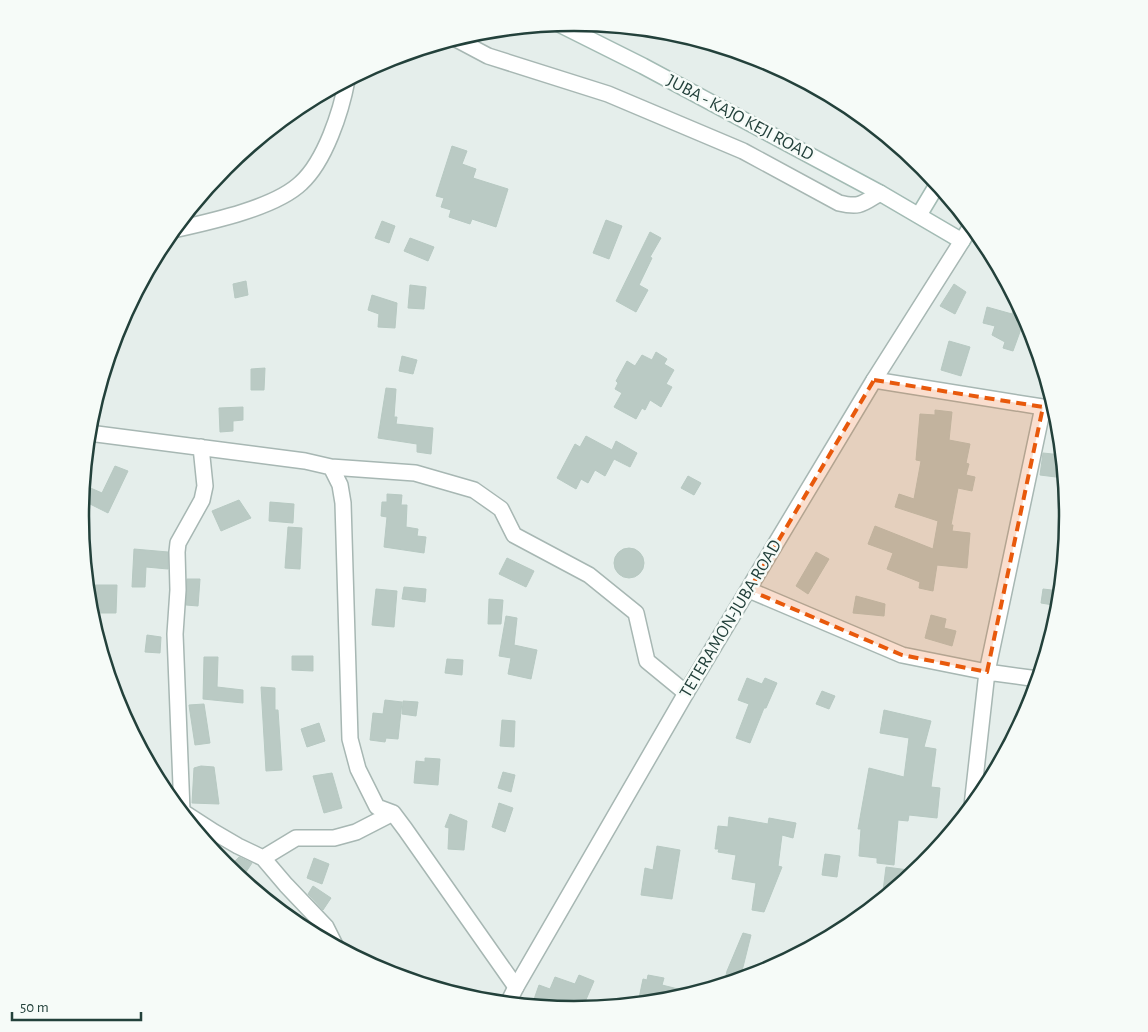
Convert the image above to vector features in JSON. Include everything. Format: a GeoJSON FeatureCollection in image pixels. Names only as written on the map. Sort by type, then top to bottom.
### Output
{"type":"FeatureCollection","features":[{"type":"Feature","properties":{"kind":"street","name":"JUBA - KAJO KEJI ROAD"},"geometry":{"type":"LineString","coordinates":[[573,31],[643,66],[880,193],[962,241]]}},
{"type":"Feature","properties":{"kind":"street"},"geometry":{"type":"LineString","coordinates":[[466,44],[488,56],[608,94],[743,151],[839,203],[852,206],[861,205],[880,193]]}},
{"type":"Feature","properties":{"kind":"street"},"geometry":{"type":"LineString","coordinates":[[185,227],[245,212],[284,196],[301,184],[316,166],[342,108],[345,89]]}},
{"type":"Feature","properties":{"kind":"street"},"geometry":{"type":"LineString","coordinates":[[919,215],[933,191]]}},
{"type":"Feature","properties":{"kind":"street"},"geometry":{"type":"LineString","coordinates":[[962,241],[967,233]]}},
{"type":"Feature","properties":{"kind":"street","name":"TETERAMON-JUBA ROAD"},"geometry":{"type":"LineString","coordinates":[[511,997],[686,693],[874,380],[962,241]]}},
{"type":"Feature","properties":{"kind":"street"},"geometry":{"type":"LineString","coordinates":[[874,380],[1046,407]]}},
{"type":"Feature","properties":{"kind":"street"},"geometry":{"type":"LineString","coordinates":[[974,790],[987,672],[1047,414]]}},
{"type":"Feature","properties":{"kind":"street"},"geometry":{"type":"LineString","coordinates":[[97,433],[305,461],[331,467],[415,473],[474,490],[501,509],[514,535],[589,575],[636,613],[647,661],[686,693]]}},
{"type":"Feature","properties":{"kind":"street"},"geometry":{"type":"LineString","coordinates":[[181,799],[175,634],[178,590],[177,552],[178,543],[202,500],[205,486],[201,447]]}},
{"type":"Feature","properties":{"kind":"street"},"geometry":{"type":"LineString","coordinates":[[331,467],[340,485],[343,503],[350,739],[358,769],[377,807],[393,813],[406,829],[516,987]]}},
{"type":"Feature","properties":{"kind":"street"},"geometry":{"type":"LineString","coordinates":[[749,590],[902,655],[987,672],[1031,677]]}},
{"type":"Feature","properties":{"kind":"street"},"geometry":{"type":"LineString","coordinates":[[263,858],[296,838],[334,838],[356,832],[393,813]]}},
{"type":"Feature","properties":{"kind":"street"},"geometry":{"type":"LineString","coordinates":[[197,820],[230,842],[263,858],[326,927],[330,935]]}},
{"type":"Feature","properties":{"kind":"highlighted area"},"geometry":{"type":"Polygon","coordinates":[[[874,380],[1043,407],[987,672],[902,655],[749,590],[874,380]]]}},
{"type":"Feature","properties":{"kind":"building"},"geometry":{"type":"Polygon","coordinates":[[[452,146],[467,151],[462,164],[476,169],[473,178],[508,189],[496,227],[472,219],[470,224],[449,217],[451,210],[441,207],[444,198],[436,196],[452,146]]]}},
{"type":"Feature","properties":{"kind":"building"},"geometry":{"type":"Polygon","coordinates":[[[606,220],[622,226],[609,259],[593,253],[606,220]]]}},
{"type":"Feature","properties":{"kind":"building"},"geometry":{"type":"Polygon","coordinates":[[[382,221],[395,226],[389,243],[375,238],[382,221]]]}},
{"type":"Feature","properties":{"kind":"building"},"geometry":{"type":"Polygon","coordinates":[[[650,232],[661,238],[650,257],[652,258],[639,285],[648,290],[636,312],[616,301],[650,232]]]}},
{"type":"Feature","properties":{"kind":"building"},"geometry":{"type":"Polygon","coordinates":[[[410,238],[434,247],[428,261],[404,251],[410,238]]]}},
{"type":"Feature","properties":{"kind":"building"},"geometry":{"type":"Polygon","coordinates":[[[246,281],[248,295],[235,298],[233,284],[246,281]]]}},
{"type":"Feature","properties":{"kind":"building"},"geometry":{"type":"Polygon","coordinates":[[[954,284],[966,292],[955,314],[940,306],[954,284]]]}},
{"type":"Feature","properties":{"kind":"building"},"geometry":{"type":"Polygon","coordinates":[[[410,285],[426,287],[424,309],[408,308],[410,285]]]}},
{"type":"Feature","properties":{"kind":"building"},"geometry":{"type":"Polygon","coordinates":[[[372,295],[397,303],[395,328],[378,327],[379,314],[368,310],[372,295]]]}},
{"type":"Feature","properties":{"kind":"building"},"geometry":{"type":"Polygon","coordinates":[[[987,307],[1012,314],[1013,311],[1021,328],[1013,351],[1003,348],[1005,342],[992,335],[995,326],[983,323],[987,307]]]}},
{"type":"Feature","properties":{"kind":"building"},"geometry":{"type":"Polygon","coordinates":[[[949,341],[970,347],[961,376],[941,370],[949,341]]]}},
{"type":"Feature","properties":{"kind":"building"},"geometry":{"type":"Polygon","coordinates":[[[656,352],[667,359],[664,364],[674,370],[666,384],[672,387],[661,407],[650,400],[645,410],[642,408],[636,419],[614,407],[622,393],[615,389],[618,383],[616,381],[627,361],[635,366],[642,355],[652,360],[656,352]]]}},
{"type":"Feature","properties":{"kind":"building"},"geometry":{"type":"Polygon","coordinates":[[[402,356],[417,360],[413,374],[399,371],[402,356]]]}},
{"type":"Feature","properties":{"kind":"building"},"geometry":{"type":"Polygon","coordinates":[[[265,368],[264,390],[251,390],[251,369],[265,368]]]}},
{"type":"Feature","properties":{"kind":"building"},"geometry":{"type":"Polygon","coordinates":[[[386,388],[396,389],[394,417],[397,417],[396,424],[433,428],[431,454],[417,452],[417,444],[378,438],[386,388]]]}},
{"type":"Feature","properties":{"kind":"building"},"geometry":{"type":"Polygon","coordinates":[[[243,407],[243,420],[233,421],[233,431],[220,432],[219,408],[243,407]]]}},
{"type":"Feature","properties":{"kind":"building"},"geometry":{"type":"Polygon","coordinates":[[[935,410],[952,412],[949,440],[970,444],[966,463],[969,464],[966,475],[975,477],[972,491],[958,488],[951,525],[953,525],[952,531],[970,533],[967,568],[937,565],[933,591],[919,588],[920,582],[887,569],[893,553],[868,544],[875,526],[933,549],[938,521],[895,507],[899,494],[914,499],[921,461],[916,460],[920,414],[935,415],[935,410]]]}},
{"type":"Feature","properties":{"kind":"building"},"geometry":{"type":"Polygon","coordinates":[[[586,436],[612,450],[616,441],[637,453],[630,467],[614,459],[605,476],[595,470],[588,483],[581,479],[576,489],[557,478],[575,444],[580,447],[586,436]]]}},
{"type":"Feature","properties":{"kind":"building"},"geometry":{"type":"Polygon","coordinates":[[[1043,453],[1055,454],[1057,477],[1040,475],[1043,453]]]}},
{"type":"Feature","properties":{"kind":"building"},"geometry":{"type":"Polygon","coordinates":[[[115,466],[128,471],[108,513],[89,504],[90,488],[102,493],[115,466]]]}},
{"type":"Feature","properties":{"kind":"building"},"geometry":{"type":"Polygon","coordinates":[[[688,476],[701,483],[694,495],[681,488],[688,476]]]}},
{"type":"Feature","properties":{"kind":"building"},"geometry":{"type":"Polygon","coordinates":[[[387,494],[402,495],[401,505],[407,505],[406,527],[418,529],[417,536],[426,537],[424,553],[384,547],[387,517],[381,516],[382,502],[387,502],[387,494]]]}},
{"type":"Feature","properties":{"kind":"building"},"geometry":{"type":"Polygon","coordinates":[[[239,500],[251,518],[221,531],[212,511],[239,500]]]}},
{"type":"Feature","properties":{"kind":"building"},"geometry":{"type":"Polygon","coordinates":[[[270,502],[294,504],[293,523],[269,521],[270,502]]]}},
{"type":"Feature","properties":{"kind":"building"},"geometry":{"type":"Polygon","coordinates":[[[288,527],[302,528],[300,569],[285,568],[288,527]]]}},
{"type":"Feature","properties":{"kind":"building"},"geometry":{"type":"Polygon","coordinates":[[[629,548],[640,552],[644,563],[640,574],[629,578],[618,574],[614,563],[618,552],[629,548]]]}},
{"type":"Feature","properties":{"kind":"building"},"geometry":{"type":"Polygon","coordinates":[[[134,549],[168,552],[168,569],[146,567],[145,587],[132,587],[134,549]]]}},
{"type":"Feature","properties":{"kind":"building"},"geometry":{"type":"Polygon","coordinates":[[[816,552],[829,559],[808,594],[796,586],[816,552]]]}},
{"type":"Feature","properties":{"kind":"building"},"geometry":{"type":"Polygon","coordinates":[[[507,558],[534,571],[526,587],[499,574],[507,558]]]}},
{"type":"Feature","properties":{"kind":"building"},"geometry":{"type":"Polygon","coordinates":[[[187,579],[200,579],[198,606],[186,605],[187,579]]]}},
{"type":"Feature","properties":{"kind":"building"},"geometry":{"type":"Polygon","coordinates":[[[94,585],[117,585],[116,613],[99,613],[94,585]]]}},
{"type":"Feature","properties":{"kind":"building"},"geometry":{"type":"Polygon","coordinates":[[[404,587],[426,589],[425,602],[402,599],[404,587]]]}},
{"type":"Feature","properties":{"kind":"building"},"geometry":{"type":"Polygon","coordinates":[[[376,589],[397,591],[394,627],[372,625],[376,589]]]}},
{"type":"Feature","properties":{"kind":"building"},"geometry":{"type":"Polygon","coordinates":[[[1043,589],[1053,590],[1050,605],[1041,603],[1043,589]]]}},
{"type":"Feature","properties":{"kind":"building"},"geometry":{"type":"Polygon","coordinates":[[[856,596],[885,604],[884,616],[853,613],[856,596]]]}},
{"type":"Feature","properties":{"kind":"building"},"geometry":{"type":"Polygon","coordinates":[[[489,599],[503,600],[501,624],[488,624],[489,599]]]}},
{"type":"Feature","properties":{"kind":"building"},"geometry":{"type":"Polygon","coordinates":[[[931,615],[946,619],[944,628],[956,631],[952,646],[925,638],[931,615]]]}},
{"type":"Feature","properties":{"kind":"building"},"geometry":{"type":"Polygon","coordinates":[[[506,616],[517,618],[514,645],[537,650],[531,679],[508,674],[511,658],[499,656],[506,616]]]}},
{"type":"Feature","properties":{"kind":"building"},"geometry":{"type":"Polygon","coordinates":[[[147,635],[161,637],[160,653],[145,652],[147,635]]]}},
{"type":"Feature","properties":{"kind":"building"},"geometry":{"type":"Polygon","coordinates":[[[292,656],[313,656],[313,671],[292,670],[292,656]]]}},
{"type":"Feature","properties":{"kind":"building"},"geometry":{"type":"Polygon","coordinates":[[[204,657],[218,657],[217,687],[243,690],[243,703],[203,699],[204,657]]]}},
{"type":"Feature","properties":{"kind":"building"},"geometry":{"type":"Polygon","coordinates":[[[447,659],[463,660],[462,675],[445,673],[447,659]]]}},
{"type":"Feature","properties":{"kind":"building"},"geometry":{"type":"Polygon","coordinates":[[[747,678],[762,684],[765,678],[777,683],[766,708],[764,708],[750,743],[736,738],[749,704],[738,700],[747,678]]]}},
{"type":"Feature","properties":{"kind":"building"},"geometry":{"type":"Polygon","coordinates":[[[261,687],[275,688],[275,710],[278,710],[282,770],[266,771],[261,687]]]}},
{"type":"Feature","properties":{"kind":"building"},"geometry":{"type":"Polygon","coordinates":[[[822,691],[835,696],[829,709],[816,704],[822,691]]]}},
{"type":"Feature","properties":{"kind":"building"},"geometry":{"type":"Polygon","coordinates":[[[385,700],[402,702],[398,739],[386,738],[385,742],[370,740],[373,713],[383,714],[385,700]]]}},
{"type":"Feature","properties":{"kind":"building"},"geometry":{"type":"Polygon","coordinates":[[[403,701],[418,702],[416,716],[402,714],[403,701]]]}},
{"type":"Feature","properties":{"kind":"building"},"geometry":{"type":"Polygon","coordinates":[[[204,704],[210,743],[195,745],[189,705],[204,704]]]}},
{"type":"Feature","properties":{"kind":"building"},"geometry":{"type":"Polygon","coordinates":[[[884,710],[931,721],[924,747],[936,749],[931,787],[940,788],[937,818],[909,815],[908,821],[898,820],[894,865],[877,863],[877,858],[859,856],[861,829],[858,829],[869,768],[904,777],[909,738],[880,733],[884,710]]]}},
{"type":"Feature","properties":{"kind":"building"},"geometry":{"type":"Polygon","coordinates":[[[502,720],[515,721],[514,747],[500,746],[502,720]]]}},
{"type":"Feature","properties":{"kind":"building"},"geometry":{"type":"Polygon","coordinates":[[[319,723],[325,741],[307,747],[301,729],[319,723]]]}},
{"type":"Feature","properties":{"kind":"building"},"geometry":{"type":"Polygon","coordinates":[[[425,758],[440,759],[438,785],[414,783],[416,761],[425,762],[425,758]]]}},
{"type":"Feature","properties":{"kind":"building"},"geometry":{"type":"Polygon","coordinates":[[[201,766],[214,767],[219,804],[192,803],[194,768],[201,766]]]}},
{"type":"Feature","properties":{"kind":"building"},"geometry":{"type":"Polygon","coordinates":[[[503,772],[515,775],[511,792],[498,788],[503,772]]]}},
{"type":"Feature","properties":{"kind":"building"},"geometry":{"type":"Polygon","coordinates":[[[332,773],[342,808],[324,813],[313,776],[332,773]]]}},
{"type":"Feature","properties":{"kind":"building"},"geometry":{"type":"Polygon","coordinates":[[[499,803],[513,808],[505,832],[492,827],[499,803]]]}},
{"type":"Feature","properties":{"kind":"building"},"geometry":{"type":"Polygon","coordinates":[[[450,814],[467,821],[464,850],[448,849],[449,828],[445,827],[450,814]]]}},
{"type":"Feature","properties":{"kind":"building"},"geometry":{"type":"Polygon","coordinates":[[[729,817],[768,824],[769,818],[796,823],[793,838],[782,835],[778,866],[782,867],[764,912],[752,910],[756,883],[732,879],[736,855],[718,852],[719,849],[715,849],[718,826],[728,827],[729,817]]]}},
{"type":"Feature","properties":{"kind":"building"},"geometry":{"type":"Polygon","coordinates":[[[657,846],[680,850],[672,899],[641,895],[645,868],[653,870],[657,846]]]}},
{"type":"Feature","properties":{"kind":"building"},"geometry":{"type":"Polygon","coordinates":[[[825,854],[840,856],[837,877],[822,875],[825,854]]]}},
{"type":"Feature","properties":{"kind":"building"},"geometry":{"type":"Polygon","coordinates":[[[239,857],[252,863],[246,872],[234,862],[239,857]]]}},
{"type":"Feature","properties":{"kind":"building"},"geometry":{"type":"Polygon","coordinates":[[[314,858],[329,864],[322,884],[307,878],[314,858]]]}},
{"type":"Feature","properties":{"kind":"building"},"geometry":{"type":"Polygon","coordinates":[[[886,867],[905,870],[894,880],[883,889],[886,867]]]}},
{"type":"Feature","properties":{"kind":"building"},"geometry":{"type":"Polygon","coordinates":[[[313,886],[331,898],[323,910],[308,894],[313,886]]]}},
{"type":"Feature","properties":{"kind":"building"},"geometry":{"type":"Polygon","coordinates":[[[743,933],[751,935],[742,971],[726,976],[743,933]]]}},
{"type":"Feature","properties":{"kind":"building"},"geometry":{"type":"Polygon","coordinates":[[[579,975],[594,981],[586,1001],[534,999],[539,985],[550,989],[555,977],[575,984],[579,975]]]}},
{"type":"Feature","properties":{"kind":"building"},"geometry":{"type":"Polygon","coordinates":[[[648,975],[664,978],[662,985],[678,989],[639,997],[643,979],[647,980],[648,975]]]}}]}
